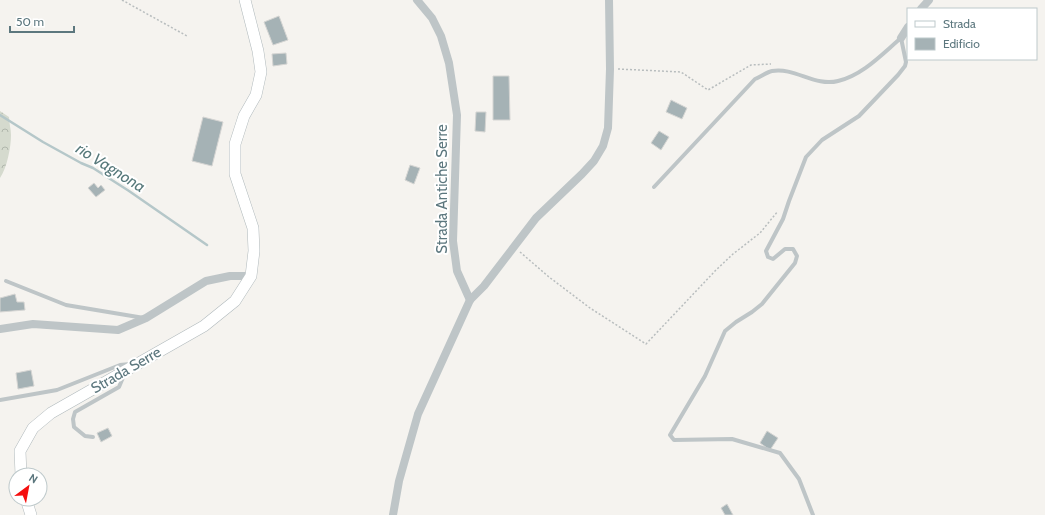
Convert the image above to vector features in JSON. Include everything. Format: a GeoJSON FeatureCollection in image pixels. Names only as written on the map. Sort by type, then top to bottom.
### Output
{"type":"FeatureCollection","features":[{"type":"Feature","properties":{"kind":"main road","name":"Strada Serre"},"geometry":{"type":"LineString","coordinates":[[21,467],[20,451],[34,428],[51,413],[204,326],[235,301],[251,276],[254,251],[252,228],[235,174],[235,144],[244,116],[256,95],[261,72],[258,51],[245,0]]}},
{"type":"Feature","properties":{"kind":"street","name":"Strada Antiche Serre"},"geometry":{"type":"LineString","coordinates":[[417,0],[432,18],[441,36],[449,63],[457,115],[453,241],[457,272],[470,300]]}},
{"type":"Feature","properties":{"kind":"street"},"geometry":{"type":"LineString","coordinates":[[393,515],[399,481],[418,414],[437,369],[470,300],[484,286],[536,218],[582,174],[594,161],[603,146],[608,128],[610,69],[609,0]]}},
{"type":"Feature","properties":{"kind":"street"},"geometry":{"type":"LineString","coordinates":[[922,8],[929,0]]}},
{"type":"Feature","properties":{"kind":"street"},"geometry":{"type":"LineString","coordinates":[[901,38],[907,29]]}},
{"type":"Feature","properties":{"kind":"street"},"geometry":{"type":"LineString","coordinates":[[0,329],[33,324],[118,330],[146,318],[206,281],[230,276],[251,276]]}},
{"type":"Feature","properties":{"kind":"lane"},"geometry":{"type":"LineString","coordinates":[[654,187],[755,79],[772,71],[788,72],[817,81],[837,82],[861,72],[901,38],[906,62],[905,66],[898,75],[859,116],[822,140],[806,157],[788,201],[783,219],[766,253],[773,259],[785,249],[790,248],[795,251],[797,258],[762,304],[725,331],[705,376],[670,435],[674,440],[732,439],[780,453],[799,479],[814,515]]}},
{"type":"Feature","properties":{"kind":"lane"},"geometry":{"type":"LineString","coordinates":[[6,281],[66,305],[146,318]]}},
{"type":"Feature","properties":{"kind":"lane"},"geometry":{"type":"LineString","coordinates":[[0,400],[58,390],[120,365],[137,364]]}},
{"type":"Feature","properties":{"kind":"lane"},"geometry":{"type":"LineString","coordinates":[[93,437],[85,436],[74,427],[73,419],[75,412],[119,386],[126,370]]}},
{"type":"Feature","properties":{"kind":"path"},"geometry":{"type":"LineString","coordinates":[[122,0],[187,36]]}},
{"type":"Feature","properties":{"kind":"path"},"geometry":{"type":"LineString","coordinates":[[610,69],[681,72],[708,90],[751,65],[771,64],[788,72]]}},
{"type":"Feature","properties":{"kind":"path"},"geometry":{"type":"LineString","coordinates":[[514,247],[581,302],[646,344],[733,254],[760,233],[788,201]]}},
{"type":"Feature","properties":{"kind":"green space"},"geometry":{"type":"Polygon","coordinates":[[[0,111],[9,117],[11,135],[5,169],[0,178],[0,111]]]}},
{"type":"Feature","properties":{"kind":"building"},"geometry":{"type":"Polygon","coordinates":[[[279,16],[288,40],[273,45],[264,22],[279,16]]]}},
{"type":"Feature","properties":{"kind":"building"},"geometry":{"type":"Polygon","coordinates":[[[286,53],[287,64],[273,66],[272,54],[286,53]]]}},
{"type":"Feature","properties":{"kind":"building"},"geometry":{"type":"Polygon","coordinates":[[[493,76],[509,76],[510,120],[493,120],[493,76]]]}},
{"type":"Feature","properties":{"kind":"building"},"geometry":{"type":"Polygon","coordinates":[[[671,100],[687,108],[682,119],[666,112],[671,100]]]}},
{"type":"Feature","properties":{"kind":"building"},"geometry":{"type":"Polygon","coordinates":[[[476,112],[486,112],[485,132],[475,131],[476,112]]]}},
{"type":"Feature","properties":{"kind":"building"},"geometry":{"type":"Polygon","coordinates":[[[203,117],[223,122],[212,166],[192,161],[203,117]]]}},
{"type":"Feature","properties":{"kind":"building"},"geometry":{"type":"Polygon","coordinates":[[[659,131],[669,137],[661,150],[651,143],[659,131]]]}},
{"type":"Feature","properties":{"kind":"building"},"geometry":{"type":"Polygon","coordinates":[[[410,165],[420,168],[414,184],[405,180],[410,165]]]}},
{"type":"Feature","properties":{"kind":"building"},"geometry":{"type":"Polygon","coordinates":[[[94,183],[98,188],[101,185],[105,190],[96,197],[88,188],[94,183]]]}},
{"type":"Feature","properties":{"kind":"building"},"geometry":{"type":"Polygon","coordinates":[[[15,294],[17,302],[24,302],[25,310],[0,312],[0,298],[15,294]]]}},
{"type":"Feature","properties":{"kind":"building"},"geometry":{"type":"Polygon","coordinates":[[[31,370],[34,386],[18,389],[16,373],[31,370]]]}},
{"type":"Feature","properties":{"kind":"building"},"geometry":{"type":"Polygon","coordinates":[[[108,428],[112,436],[101,442],[97,433],[108,428]]]}},
{"type":"Feature","properties":{"kind":"building"},"geometry":{"type":"Polygon","coordinates":[[[767,431],[778,438],[770,450],[760,443],[767,431]]]}},
{"type":"Feature","properties":{"kind":"building"},"geometry":{"type":"Polygon","coordinates":[[[727,504],[733,515],[725,515],[721,508],[727,504]]]}},
{"type":"Feature","properties":{"kind":"waterway","name":"rio Vagnona"},"geometry":{"type":"LineString","coordinates":[[0,115],[43,142],[93,168],[207,245]]}}]}
